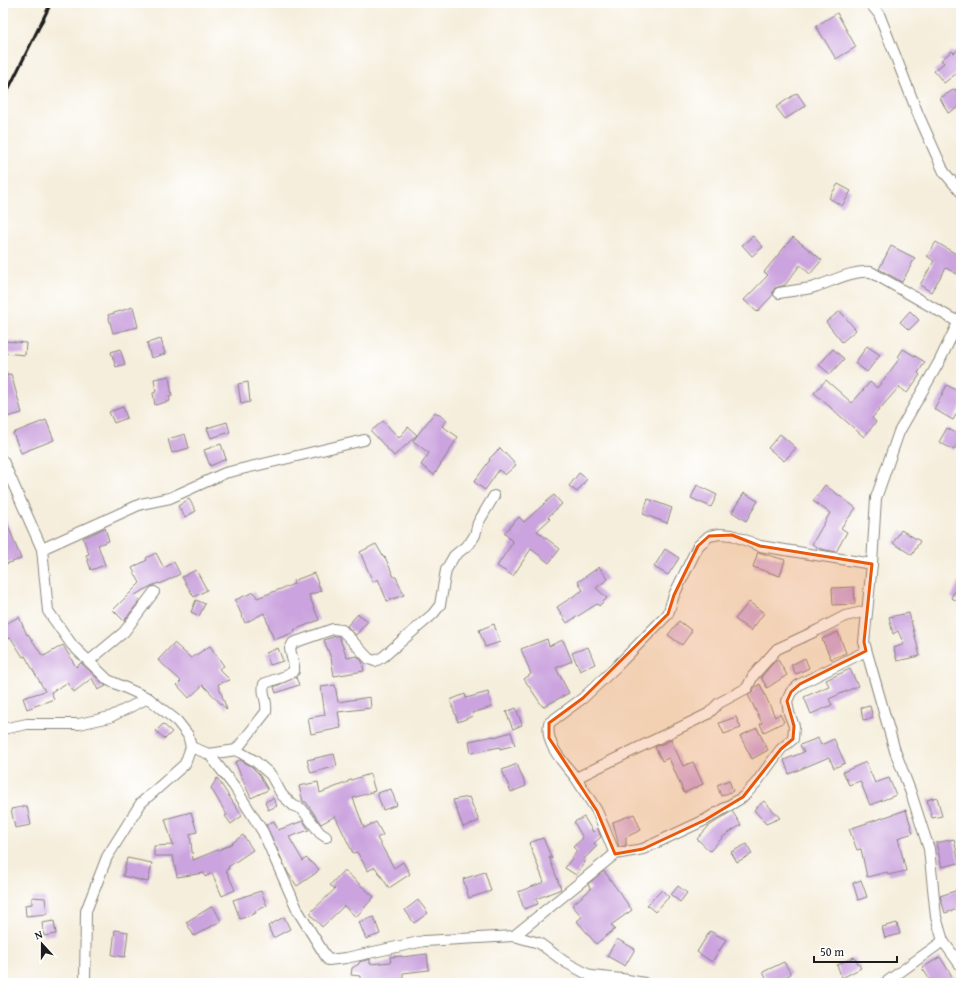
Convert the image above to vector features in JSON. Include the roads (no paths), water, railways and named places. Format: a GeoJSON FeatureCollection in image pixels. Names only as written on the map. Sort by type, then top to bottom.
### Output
{"type":"FeatureCollection","features":[{"type":"Feature","properties":{"kind":"street"},"geometry":{"type":"LineString","coordinates":[[870,3],[879,14],[918,114],[944,172],[961,192]]}},
{"type":"Feature","properties":{"kind":"street"},"geometry":{"type":"LineString","coordinates":[[779,293],[811,288],[864,271],[871,272],[960,320],[939,362],[899,432],[876,498],[872,564],[864,642],[895,751],[911,793],[928,849],[936,917],[943,942],[961,966]]}},
{"type":"Feature","properties":{"kind":"street"},"geometry":{"type":"LineString","coordinates":[[42,549],[141,504],[170,498],[225,473],[364,440]]}},
{"type":"Feature","properties":{"kind":"street"},"geometry":{"type":"LineString","coordinates":[[3,461],[42,549],[48,611],[72,645],[108,680],[148,698],[177,721],[188,735],[191,747],[186,764],[141,803],[106,857],[86,911],[85,983]]}},
{"type":"Feature","properties":{"kind":"street"},"geometry":{"type":"LineString","coordinates":[[236,750],[266,712],[267,704],[262,690],[264,684],[288,676],[294,671],[290,649],[293,643],[333,629],[342,630],[369,659],[375,661],[383,657],[433,614],[440,605],[446,570],[454,556],[470,543],[475,535],[478,523],[494,496]]}},
{"type":"Feature","properties":{"kind":"street"},"geometry":{"type":"LineString","coordinates":[[615,854],[597,811],[576,778],[557,755],[547,731],[549,723],[583,698],[668,614],[674,595],[698,546],[709,536],[720,534],[732,535],[760,546],[872,564]]}},
{"type":"Feature","properties":{"kind":"street"},"geometry":{"type":"LineString","coordinates":[[89,661],[124,632],[154,592]]}},
{"type":"Feature","properties":{"kind":"street"},"geometry":{"type":"LineString","coordinates":[[576,778],[708,714],[719,703],[747,688],[753,676],[777,649],[845,616],[867,611]]}},
{"type":"Feature","properties":{"kind":"street"},"geometry":{"type":"LineString","coordinates":[[514,936],[615,854],[643,849],[705,820],[743,797],[760,778],[781,749],[793,739],[794,726],[789,713],[787,701],[791,692],[800,684],[866,651]]}},
{"type":"Feature","properties":{"kind":"street"},"geometry":{"type":"LineString","coordinates":[[3,729],[27,724],[79,724],[110,717],[148,698]]}},
{"type":"Feature","properties":{"kind":"street"},"geometry":{"type":"LineString","coordinates":[[191,747],[209,754],[236,750],[255,761],[271,775],[282,795],[294,806],[302,809],[317,829],[326,837]]}},
{"type":"Feature","properties":{"kind":"street"},"geometry":{"type":"LineString","coordinates":[[209,754],[234,786],[263,832],[298,911],[328,960],[346,958],[424,941],[514,936],[539,943],[565,962],[591,976],[644,983]]}},
{"type":"Feature","properties":{"kind":"street"},"geometry":{"type":"LineString","coordinates":[[885,983],[943,942]]}},
{"type":"Feature","properties":{"kind":"railway"},"geometry":{"type":"LineString","coordinates":[[3,100],[51,3]]}}]}
